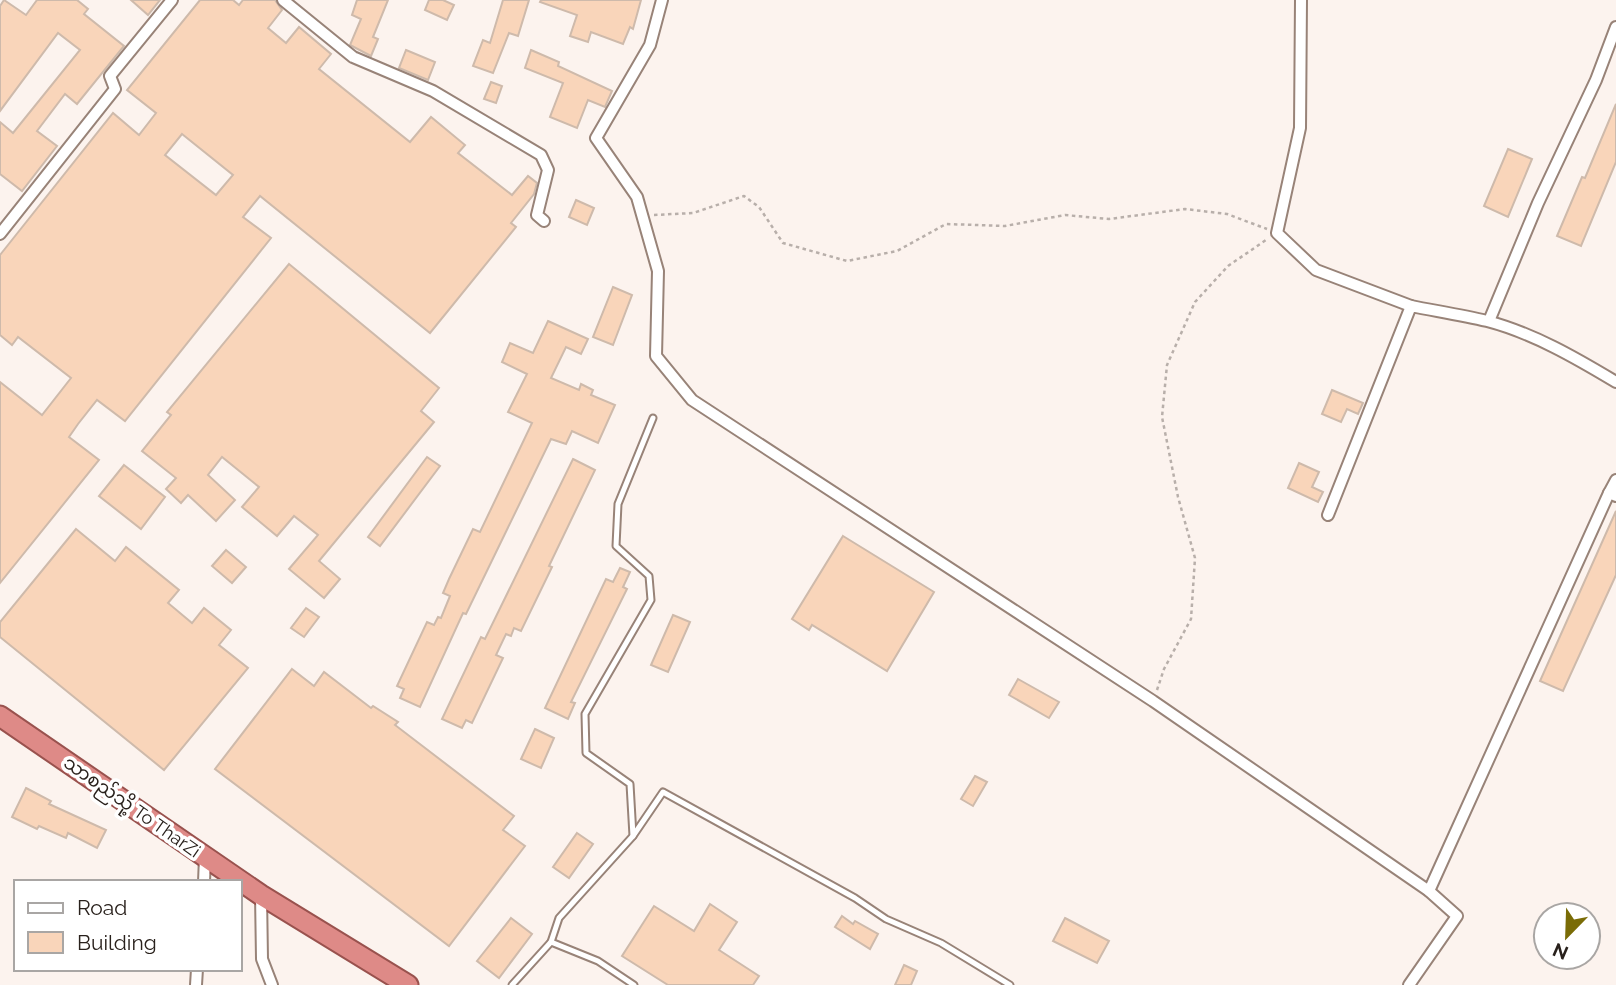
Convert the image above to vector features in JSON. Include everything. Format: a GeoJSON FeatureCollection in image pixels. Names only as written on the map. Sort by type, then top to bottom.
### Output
{"type":"FeatureCollection","features":[{"type":"Feature","properties":{"kind":"highway","name":"သာစည်သို့ To TharZi"},"geometry":{"type":"LineString","coordinates":[[0,716],[239,880]]}},
{"type":"Feature","properties":{"kind":"highway","name":"သာစည်သို့ To TharZi"},"geometry":{"type":"LineString","coordinates":[[242,882],[408,985]]}},
{"type":"Feature","properties":{"kind":"street"},"geometry":{"type":"LineString","coordinates":[[0,234],[116,89],[110,76],[172,0]]}},
{"type":"Feature","properties":{"kind":"street"},"geometry":{"type":"LineString","coordinates":[[283,0],[353,57],[433,91],[541,155],[548,170],[537,215],[544,221]]}},
{"type":"Feature","properties":{"kind":"street"},"geometry":{"type":"LineString","coordinates":[[662,0],[650,45],[596,138],[637,197],[658,271],[656,356],[692,400],[1153,701],[1429,891],[1457,916],[1409,985]]}},
{"type":"Feature","properties":{"kind":"street"},"geometry":{"type":"LineString","coordinates":[[1301,0],[1300,128],[1277,233],[1316,270],[1411,306],[1489,321],[1525,334],[1576,358],[1616,382]]}},
{"type":"Feature","properties":{"kind":"street"},"geometry":{"type":"LineString","coordinates":[[1489,321],[1538,203],[1596,80],[1616,27]]}},
{"type":"Feature","properties":{"kind":"street"},"geometry":{"type":"LineString","coordinates":[[1328,515],[1411,306]]}},
{"type":"Feature","properties":{"kind":"street"},"geometry":{"type":"LineString","coordinates":[[1429,891],[1612,494],[1616,480]]}},
{"type":"Feature","properties":{"kind":"street"},"geometry":{"type":"LineString","coordinates":[[204,880],[205,857]]}},
{"type":"Feature","properties":{"kind":"street"},"geometry":{"type":"LineString","coordinates":[[261,895],[262,959],[272,985]]}},
{"type":"Feature","properties":{"kind":"lane"},"geometry":{"type":"LineString","coordinates":[[633,836],[630,784],[586,752],[585,714],[651,600],[649,576],[616,546],[618,504],[653,418]]}},
{"type":"Feature","properties":{"kind":"lane"},"geometry":{"type":"LineString","coordinates":[[512,985],[551,942],[559,918],[633,836],[663,792],[855,898],[886,919],[941,943],[1010,985]]}},
{"type":"Feature","properties":{"kind":"lane"},"geometry":{"type":"LineString","coordinates":[[551,942],[598,961],[634,985]]}},
{"type":"Feature","properties":{"kind":"path"},"geometry":{"type":"LineString","coordinates":[[642,216],[693,213],[744,195],[759,207],[783,243],[847,261],[897,251],[946,224],[1005,226],[1065,215],[1109,219],[1185,209],[1227,214],[1277,233]]}},
{"type":"Feature","properties":{"kind":"path"},"geometry":{"type":"LineString","coordinates":[[1153,701],[1164,669],[1191,619],[1195,558],[1178,497],[1162,417],[1167,365],[1195,302],[1228,267],[1277,233]]}},
{"type":"Feature","properties":{"kind":"building"},"geometry":{"type":"Polygon","coordinates":[[[4,0],[26,15],[37,0],[77,0],[88,9],[84,14],[124,46],[77,104],[65,94],[37,131],[57,146],[22,191],[0,174],[0,122],[13,133],[80,50],[58,33],[0,111],[0,6],[4,0]]]}},
{"type":"Feature","properties":{"kind":"building"},"geometry":{"type":"Polygon","coordinates":[[[131,0],[160,0],[148,15],[131,0]]]}},
{"type":"Feature","properties":{"kind":"building"},"geometry":{"type":"Polygon","coordinates":[[[200,0],[233,0],[239,5],[243,0],[275,0],[282,10],[268,28],[286,43],[299,27],[331,54],[319,69],[410,142],[431,117],[465,145],[458,153],[512,195],[528,176],[537,183],[534,194],[511,223],[516,227],[430,333],[260,196],[243,217],[271,238],[125,421],[97,400],[78,424],[69,437],[99,460],[0,583],[0,382],[42,415],[71,378],[18,337],[12,345],[0,335],[0,255],[113,113],[139,135],[156,113],[127,90],[200,0]],[[182,134],[165,155],[216,195],[233,175],[182,134]]]}},
{"type":"Feature","properties":{"kind":"building"},"geometry":{"type":"Polygon","coordinates":[[[357,0],[388,0],[373,37],[378,39],[371,56],[350,45],[361,19],[352,15],[357,0]]]}},
{"type":"Feature","properties":{"kind":"building"},"geometry":{"type":"Polygon","coordinates":[[[429,0],[443,0],[454,5],[447,20],[425,10],[429,0]]]}},
{"type":"Feature","properties":{"kind":"building"},"geometry":{"type":"Polygon","coordinates":[[[503,0],[529,0],[518,36],[509,33],[493,73],[473,66],[483,40],[490,43],[503,0]]]}},
{"type":"Feature","properties":{"kind":"building"},"geometry":{"type":"Polygon","coordinates":[[[641,0],[633,29],[630,27],[623,44],[591,32],[588,42],[570,36],[577,15],[540,2],[641,0]]]}},
{"type":"Feature","properties":{"kind":"building"},"geometry":{"type":"Polygon","coordinates":[[[406,50],[435,62],[428,80],[399,68],[406,50]]]}},
{"type":"Feature","properties":{"kind":"building"},"geometry":{"type":"Polygon","coordinates":[[[531,50],[612,91],[605,107],[588,100],[577,128],[550,117],[563,83],[525,68],[531,50]]]}},
{"type":"Feature","properties":{"kind":"building"},"geometry":{"type":"Polygon","coordinates":[[[491,82],[502,86],[496,103],[484,99],[491,82]]]}},
{"type":"Feature","properties":{"kind":"building"},"geometry":{"type":"Polygon","coordinates":[[[1616,104],[1616,162],[1581,246],[1557,236],[1616,104]]]}},
{"type":"Feature","properties":{"kind":"building"},"geometry":{"type":"Polygon","coordinates":[[[1508,149],[1532,159],[1508,217],[1484,206],[1508,149]]]}},
{"type":"Feature","properties":{"kind":"building"},"geometry":{"type":"Polygon","coordinates":[[[576,200],[594,208],[587,225],[569,217],[576,200]]]}},
{"type":"Feature","properties":{"kind":"building"},"geometry":{"type":"Polygon","coordinates":[[[289,264],[439,388],[421,411],[434,422],[319,561],[340,579],[324,598],[289,569],[318,535],[294,516],[277,536],[242,507],[259,487],[222,457],[208,475],[235,500],[216,521],[188,495],[181,503],[166,489],[176,478],[142,451],[171,415],[167,412],[289,264]]]}},
{"type":"Feature","properties":{"kind":"building"},"geometry":{"type":"Polygon","coordinates":[[[613,287],[632,295],[613,345],[593,337],[613,287]]]}},
{"type":"Feature","properties":{"kind":"building"},"geometry":{"type":"Polygon","coordinates":[[[548,321],[588,339],[581,354],[566,347],[551,378],[579,390],[581,384],[593,390],[591,395],[615,405],[598,443],[572,431],[566,444],[551,439],[466,614],[463,613],[420,707],[400,698],[404,689],[397,686],[427,622],[434,625],[438,617],[441,618],[450,596],[443,593],[449,579],[473,529],[480,532],[532,423],[508,412],[527,374],[502,362],[510,343],[533,353],[548,321]]]}},
{"type":"Feature","properties":{"kind":"building"},"geometry":{"type":"Polygon","coordinates":[[[1332,390],[1363,403],[1358,414],[1347,409],[1341,422],[1322,414],[1332,390]]]}},
{"type":"Feature","properties":{"kind":"building"},"geometry":{"type":"Polygon","coordinates":[[[427,457],[440,466],[380,546],[368,537],[427,457]]]}},
{"type":"Feature","properties":{"kind":"building"},"geometry":{"type":"Polygon","coordinates":[[[573,459],[595,470],[521,631],[514,628],[511,636],[506,634],[496,655],[503,658],[472,723],[466,720],[462,728],[442,719],[481,637],[485,639],[573,459]]]}},
{"type":"Feature","properties":{"kind":"building"},"geometry":{"type":"Polygon","coordinates":[[[1299,463],[1319,472],[1312,487],[1323,492],[1318,502],[1288,488],[1299,463]]]}},
{"type":"Feature","properties":{"kind":"building"},"geometry":{"type":"Polygon","coordinates":[[[124,465],[165,497],[141,529],[99,496],[124,465]]]}},
{"type":"Feature","properties":{"kind":"building"},"geometry":{"type":"Polygon","coordinates":[[[1616,511],[1616,575],[1563,691],[1540,681],[1616,511]]]}},
{"type":"Feature","properties":{"kind":"building"},"geometry":{"type":"Polygon","coordinates":[[[76,529],[115,561],[126,547],[179,590],[168,603],[192,623],[204,608],[231,630],[219,645],[248,668],[164,770],[0,637],[0,622],[76,529]]]}},
{"type":"Feature","properties":{"kind":"building"},"geometry":{"type":"Polygon","coordinates":[[[843,536],[934,592],[887,671],[812,625],[809,630],[792,619],[843,536]]]}},
{"type":"Feature","properties":{"kind":"building"},"geometry":{"type":"Polygon","coordinates":[[[226,550],[246,567],[232,583],[212,566],[226,550]]]}},
{"type":"Feature","properties":{"kind":"building"},"geometry":{"type":"Polygon","coordinates":[[[620,568],[630,572],[623,587],[627,589],[571,702],[575,703],[568,719],[545,708],[606,579],[613,582],[620,568]]]}},
{"type":"Feature","properties":{"kind":"building"},"geometry":{"type":"Polygon","coordinates":[[[306,608],[319,617],[304,637],[291,628],[306,608]]]}},
{"type":"Feature","properties":{"kind":"building"},"geometry":{"type":"Polygon","coordinates":[[[673,615],[690,622],[668,672],[651,665],[673,615]]]}},
{"type":"Feature","properties":{"kind":"building"},"geometry":{"type":"Polygon","coordinates":[[[292,669],[314,686],[324,672],[371,708],[373,706],[398,722],[395,725],[514,816],[503,830],[525,846],[449,946],[215,769],[292,669]]]}},
{"type":"Feature","properties":{"kind":"building"},"geometry":{"type":"Polygon","coordinates":[[[1018,679],[1059,702],[1049,718],[1009,695],[1018,679]]]}},
{"type":"Feature","properties":{"kind":"building"},"geometry":{"type":"Polygon","coordinates":[[[535,729],[554,738],[541,768],[521,759],[535,729]]]}},
{"type":"Feature","properties":{"kind":"building"},"geometry":{"type":"Polygon","coordinates":[[[975,776],[987,782],[973,806],[961,799],[975,776]]]}},
{"type":"Feature","properties":{"kind":"building"},"geometry":{"type":"Polygon","coordinates":[[[26,788],[51,801],[49,804],[106,830],[97,848],[68,833],[66,838],[39,826],[37,829],[12,817],[26,788]]]}},
{"type":"Feature","properties":{"kind":"building"},"geometry":{"type":"Polygon","coordinates":[[[577,833],[593,844],[569,878],[553,867],[577,833]]]}},
{"type":"Feature","properties":{"kind":"building"},"geometry":{"type":"Polygon","coordinates":[[[710,904],[737,922],[719,950],[759,976],[753,985],[668,985],[622,956],[654,906],[694,931],[710,904]]]}},
{"type":"Feature","properties":{"kind":"building"},"geometry":{"type":"Polygon","coordinates":[[[842,916],[853,924],[855,921],[878,934],[870,949],[835,927],[842,916]]]}},
{"type":"Feature","properties":{"kind":"building"},"geometry":{"type":"Polygon","coordinates":[[[511,918],[532,934],[499,978],[477,961],[511,918]]]}},
{"type":"Feature","properties":{"kind":"building"},"geometry":{"type":"Polygon","coordinates":[[[1065,918],[1109,941],[1097,963],[1053,941],[1065,918]]]}},
{"type":"Feature","properties":{"kind":"building"},"geometry":{"type":"Polygon","coordinates":[[[904,965],[917,971],[911,985],[895,985],[904,965]]]}}]}
